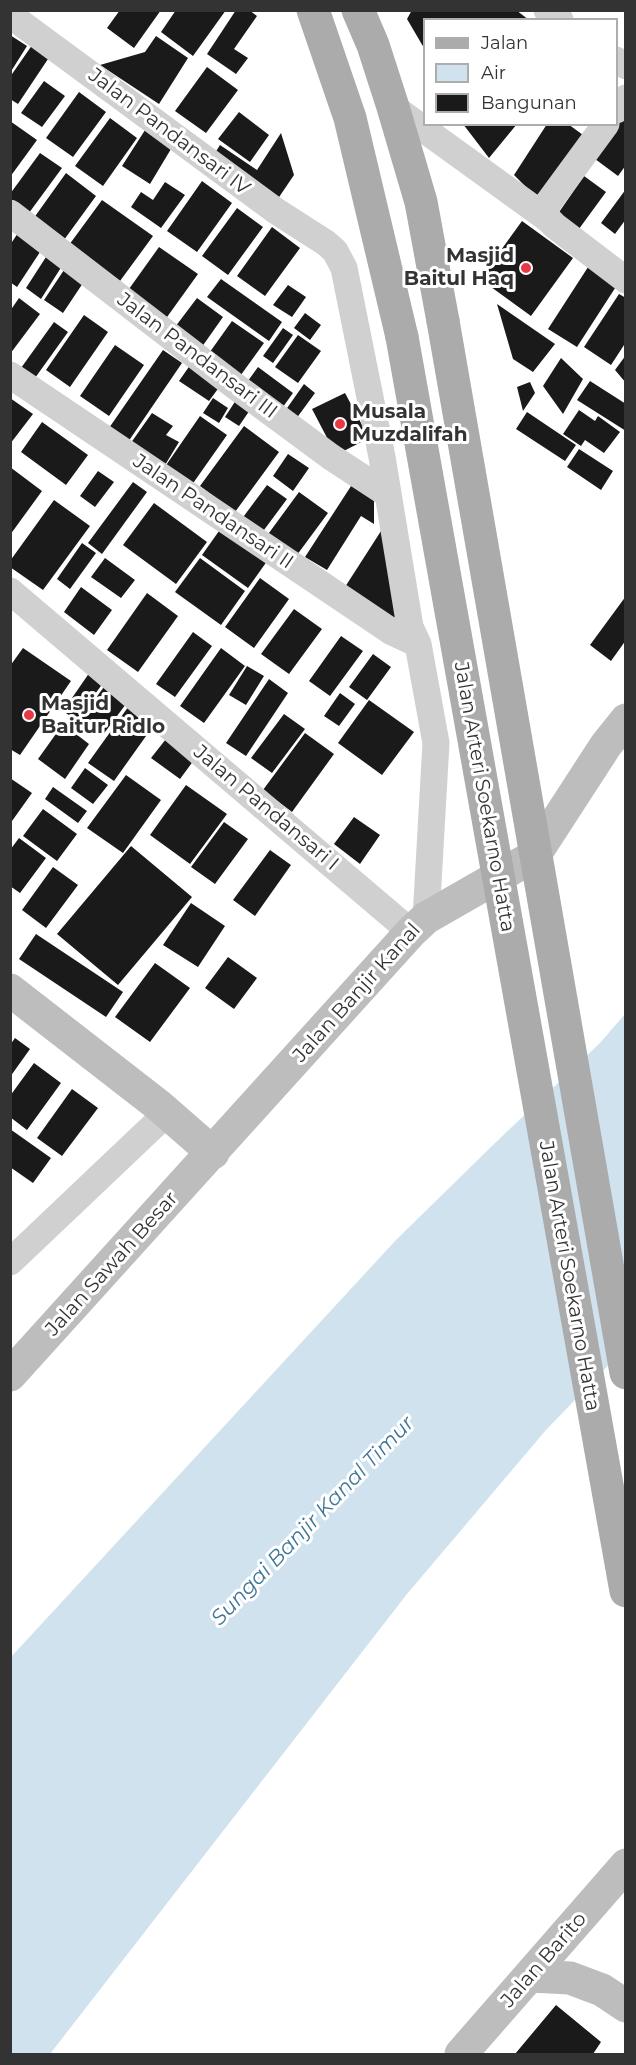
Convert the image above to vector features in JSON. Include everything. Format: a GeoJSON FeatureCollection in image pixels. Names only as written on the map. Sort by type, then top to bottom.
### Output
{"type":"FeatureCollection","features":[{"type":"Feature","properties":{"kind":"main road","name":"Jalan Arteri Soekarno Hatta"},"geometry":{"type":"LineString","coordinates":[[313,10],[350,118],[402,337],[626,1591]]}},
{"type":"Feature","properties":{"kind":"main road","name":"Jalan Arteri Soekarno Hatta"},"geometry":{"type":"LineString","coordinates":[[358,10],[373,45],[421,201],[626,1373]]}},
{"type":"Feature","properties":{"kind":"street","name":"Jalan Pandansari IV"},"geometry":{"type":"LineString","coordinates":[[10,15],[267,205],[331,247],[344,268],[382,457],[387,493]]}},
{"type":"Feature","properties":{"kind":"street"},"geometry":{"type":"LineString","coordinates":[[393,107],[548,219],[626,280]]}},
{"type":"Feature","properties":{"kind":"street"},"geometry":{"type":"LineString","coordinates":[[548,219],[546,211],[548,203],[605,126]]}},
{"type":"Feature","properties":{"kind":"street","name":"Jalan Pandansari III"},"geometry":{"type":"LineString","coordinates":[[10,213],[253,400],[332,458],[387,493]]}},
{"type":"Feature","properties":{"kind":"street","name":"Jalan Pandansari II"},"geometry":{"type":"LineString","coordinates":[[10,375],[392,633],[418,644]]}},
{"type":"Feature","properties":{"kind":"street"},"geometry":{"type":"LineString","coordinates":[[387,493],[410,627],[418,644],[436,743],[419,925]]}},
{"type":"Feature","properties":{"kind":"street","name":"Jalan Pandansari I"},"geometry":{"type":"LineString","coordinates":[[10,591],[419,925]]}},
{"type":"Feature","properties":{"kind":"street","name":"Jalan Banjir Kanal"},"geometry":{"type":"LineString","coordinates":[[213,1153],[419,925],[534,856],[616,732]]}},
{"type":"Feature","properties":{"kind":"street"},"geometry":{"type":"LineString","coordinates":[[10,990],[163,1109],[213,1153]]}},
{"type":"Feature","properties":{"kind":"street"},"geometry":{"type":"LineString","coordinates":[[10,1262],[163,1109]]}},
{"type":"Feature","properties":{"kind":"street","name":"Jalan Sawah Besar"},"geometry":{"type":"LineString","coordinates":[[13,1368],[213,1153]]}},
{"type":"Feature","properties":{"kind":"street","name":"Jalan Barito"},"geometry":{"type":"LineString","coordinates":[[461,2055],[626,1865]]}},
{"type":"Feature","properties":{"kind":"street"},"geometry":{"type":"LineString","coordinates":[[531,1976],[570,1978],[602,1990],[626,2006]]}},
{"type":"Feature","properties":{"kind":"water","name":"Sungai Banjir Kanal Timur"},"geometry":{"type":"Polygon","coordinates":[[[625,1014],[625,1348],[546,1430],[407,1594],[50,2054],[11,2054],[11,1657],[396,1240],[600,1043],[625,1014]]]}},
{"type":"Feature","properties":{"kind":"building"},"geometry":{"type":"Polygon","coordinates":[[[120,10],[161,10],[134,48],[107,28],[120,10]]]}},
{"type":"Feature","properties":{"kind":"building"},"geometry":{"type":"Polygon","coordinates":[[[176,10],[226,10],[193,56],[161,32],[176,10]]]}},
{"type":"Feature","properties":{"kind":"building"},"geometry":{"type":"Polygon","coordinates":[[[236,10],[249,10],[257,16],[234,49],[248,58],[236,74],[207,54],[236,10]]]}},
{"type":"Feature","properties":{"kind":"building"},"geometry":{"type":"Polygon","coordinates":[[[412,10],[516,10],[526,18],[423,18],[423,46],[407,19],[412,10]]]}},
{"type":"Feature","properties":{"kind":"building"},"geometry":{"type":"Polygon","coordinates":[[[10,35],[27,46],[10,73],[10,35]]]}},
{"type":"Feature","properties":{"kind":"building"},"geometry":{"type":"Polygon","coordinates":[[[156,36],[188,58],[159,104],[100,65],[145,52],[156,36]]]}},
{"type":"Feature","properties":{"kind":"building"},"geometry":{"type":"Polygon","coordinates":[[[37,38],[54,50],[18,104],[10,99],[10,77],[37,38]]]}},
{"type":"Feature","properties":{"kind":"building"},"geometry":{"type":"Polygon","coordinates":[[[207,67],[238,90],[206,133],[175,111],[207,67]]]}},
{"type":"Feature","properties":{"kind":"building"},"geometry":{"type":"Polygon","coordinates":[[[44,81],[65,96],[42,127],[21,113],[44,81]]]}},
{"type":"Feature","properties":{"kind":"building"},"geometry":{"type":"Polygon","coordinates":[[[79,92],[106,112],[73,157],[46,138],[79,92]]]}},
{"type":"Feature","properties":{"kind":"building"},"geometry":{"type":"Polygon","coordinates":[[[626,108],[626,165],[618,176],[591,156],[613,126],[618,126],[618,119],[626,108]]]}},
{"type":"Feature","properties":{"kind":"building"},"geometry":{"type":"Polygon","coordinates":[[[239,112],[269,135],[250,162],[218,139],[239,112]]]}},
{"type":"Feature","properties":{"kind":"building"},"geometry":{"type":"Polygon","coordinates":[[[110,118],[137,138],[103,186],[75,166],[110,118]]]}},
{"type":"Feature","properties":{"kind":"building"},"geometry":{"type":"Polygon","coordinates":[[[10,121],[37,140],[10,177],[10,121]]]}},
{"type":"Feature","properties":{"kind":"building"},"geometry":{"type":"Polygon","coordinates":[[[465,126],[515,126],[489,158],[465,126]]]}},
{"type":"Feature","properties":{"kind":"building"},"geometry":{"type":"Polygon","coordinates":[[[546,126],[571,126],[583,135],[538,199],[514,175],[546,126]]]}},
{"type":"Feature","properties":{"kind":"building"},"geometry":{"type":"Polygon","coordinates":[[[147,127],[174,144],[150,184],[122,166],[147,127]]]}},
{"type":"Feature","properties":{"kind":"building"},"geometry":{"type":"Polygon","coordinates":[[[281,133],[294,175],[273,206],[215,153],[220,145],[257,170],[281,133]]]}},
{"type":"Feature","properties":{"kind":"building"},"geometry":{"type":"Polygon","coordinates":[[[40,153],[62,168],[26,217],[10,205],[10,194],[40,153]]]}},
{"type":"Feature","properties":{"kind":"building"},"geometry":{"type":"Polygon","coordinates":[[[66,173],[96,196],[61,244],[31,222],[66,173]]]}},
{"type":"Feature","properties":{"kind":"building"},"geometry":{"type":"Polygon","coordinates":[[[584,176],[606,192],[576,233],[555,218],[584,176]]]}},
{"type":"Feature","properties":{"kind":"building"},"geometry":{"type":"Polygon","coordinates":[[[202,181],[232,203],[197,252],[167,231],[202,181]]]}},
{"type":"Feature","properties":{"kind":"building"},"geometry":{"type":"Polygon","coordinates":[[[165,182],[185,195],[161,228],[131,207],[141,192],[153,200],[165,182]]]}},
{"type":"Feature","properties":{"kind":"building"},"geometry":{"type":"Polygon","coordinates":[[[626,189],[626,219],[615,234],[601,223],[626,189]]]}},
{"type":"Feature","properties":{"kind":"building"},"geometry":{"type":"Polygon","coordinates":[[[102,200],[153,236],[120,281],[69,245],[102,200]]]}},
{"type":"Feature","properties":{"kind":"building"},"geometry":{"type":"Polygon","coordinates":[[[237,208],[263,227],[228,275],[202,256],[237,208]]]}},
{"type":"Feature","properties":{"kind":"building","name":"Masjid Baitul Haq"},"geometry":{"type":"Polygon","coordinates":[[[522,221],[573,258],[531,316],[480,279],[522,221]]]}},
{"type":"Feature","properties":{"kind":"building"},"geometry":{"type":"Polygon","coordinates":[[[272,227],[300,248],[265,296],[237,276],[272,227]]]}},
{"type":"Feature","properties":{"kind":"building"},"geometry":{"type":"Polygon","coordinates":[[[18,233],[42,249],[17,287],[10,282],[10,245],[18,233]]]}},
{"type":"Feature","properties":{"kind":"building"},"geometry":{"type":"Polygon","coordinates":[[[159,247],[198,274],[162,324],[124,296],[159,247]]]}},
{"type":"Feature","properties":{"kind":"building"},"geometry":{"type":"Polygon","coordinates":[[[46,257],[62,266],[41,299],[26,288],[46,257]]]}},
{"type":"Feature","properties":{"kind":"building"},"geometry":{"type":"Polygon","coordinates":[[[590,264],[619,282],[577,347],[548,329],[590,264]]]}},
{"type":"Feature","properties":{"kind":"building"},"geometry":{"type":"Polygon","coordinates":[[[64,270],[83,283],[63,313],[44,300],[64,270]]]}},
{"type":"Feature","properties":{"kind":"building"},"geometry":{"type":"Polygon","coordinates":[[[221,279],[282,322],[269,341],[207,297],[221,279]]]}},
{"type":"Feature","properties":{"kind":"building"},"geometry":{"type":"Polygon","coordinates":[[[288,285],[306,297],[292,317],[273,305],[288,285]]]}},
{"type":"Feature","properties":{"kind":"building"},"geometry":{"type":"Polygon","coordinates":[[[619,294],[626,298],[626,342],[611,365],[584,347],[619,294]]]}},
{"type":"Feature","properties":{"kind":"building"},"geometry":{"type":"Polygon","coordinates":[[[19,298],[40,314],[10,354],[10,311],[19,298]]]}},
{"type":"Feature","properties":{"kind":"building"},"geometry":{"type":"Polygon","coordinates":[[[197,298],[223,317],[199,351],[172,331],[197,298]]]}},
{"type":"Feature","properties":{"kind":"building"},"geometry":{"type":"Polygon","coordinates":[[[497,304],[555,344],[533,372],[513,359],[497,304]]]}},
{"type":"Feature","properties":{"kind":"building"},"geometry":{"type":"Polygon","coordinates":[[[305,313],[321,325],[310,340],[294,328],[305,313]]]}},
{"type":"Feature","properties":{"kind":"building"},"geometry":{"type":"Polygon","coordinates":[[[84,315],[108,332],[70,387],[46,370],[84,315]]]}},
{"type":"Feature","properties":{"kind":"building"},"geometry":{"type":"Polygon","coordinates":[[[232,321],[264,343],[238,379],[207,356],[232,321]]]}},
{"type":"Feature","properties":{"kind":"building"},"geometry":{"type":"Polygon","coordinates":[[[54,322],[68,332],[35,378],[21,368],[54,322]]]}},
{"type":"Feature","properties":{"kind":"building"},"geometry":{"type":"Polygon","coordinates":[[[283,328],[293,335],[273,363],[263,356],[283,328]]]}},
{"type":"Feature","properties":{"kind":"building"},"geometry":{"type":"Polygon","coordinates":[[[298,335],[321,351],[298,383],[275,367],[298,335]]]}},
{"type":"Feature","properties":{"kind":"building"},"geometry":{"type":"Polygon","coordinates":[[[115,345],[144,365],[109,416],[80,396],[115,345]]]}},
{"type":"Feature","properties":{"kind":"building"},"geometry":{"type":"Polygon","coordinates":[[[163,350],[182,363],[128,442],[109,428],[163,350]]]}},
{"type":"Feature","properties":{"kind":"building"},"geometry":{"type":"Polygon","coordinates":[[[626,355],[626,383],[615,370],[626,355]]]}},
{"type":"Feature","properties":{"kind":"building"},"geometry":{"type":"Polygon","coordinates":[[[561,358],[583,379],[563,414],[543,386],[561,358]]]}},
{"type":"Feature","properties":{"kind":"building"},"geometry":{"type":"Polygon","coordinates":[[[193,361],[223,382],[209,401],[179,381],[193,361]]]}},
{"type":"Feature","properties":{"kind":"building"},"geometry":{"type":"Polygon","coordinates":[[[258,367],[293,393],[280,411],[245,385],[258,367]]]}},
{"type":"Feature","properties":{"kind":"building"},"geometry":{"type":"Polygon","coordinates":[[[590,381],[626,404],[626,431],[577,400],[590,381]]]}},
{"type":"Feature","properties":{"kind":"building"},"geometry":{"type":"Polygon","coordinates":[[[530,382],[535,393],[523,411],[517,387],[530,382]]]}},
{"type":"Feature","properties":{"kind":"building"},"geometry":{"type":"Polygon","coordinates":[[[304,384],[315,393],[296,419],[285,411],[304,384]]]}},
{"type":"Feature","properties":{"kind":"building","name":"Musala Muzdalifah"},"geometry":{"type":"Polygon","coordinates":[[[345,393],[369,438],[336,455],[312,409],[345,393]]]}},
{"type":"Feature","properties":{"kind":"building"},"geometry":{"type":"Polygon","coordinates":[[[238,397],[252,407],[239,426],[225,417],[238,397]]]}},
{"type":"Feature","properties":{"kind":"building"},"geometry":{"type":"Polygon","coordinates":[[[10,398],[33,414],[10,444],[10,398]]]}},
{"type":"Feature","properties":{"kind":"building"},"geometry":{"type":"Polygon","coordinates":[[[213,398],[228,408],[219,423],[203,413],[213,398]]]}},
{"type":"Feature","properties":{"kind":"building"},"geometry":{"type":"Polygon","coordinates":[[[579,410],[595,421],[598,416],[620,432],[604,453],[585,440],[581,446],[563,434],[579,410]]]}},
{"type":"Feature","properties":{"kind":"building"},"geometry":{"type":"Polygon","coordinates":[[[527,412],[576,445],[565,461],[516,429],[527,412]]]}},
{"type":"Feature","properties":{"kind":"building"},"geometry":{"type":"Polygon","coordinates":[[[152,413],[173,426],[166,435],[179,442],[162,470],[128,447],[152,413]]]}},
{"type":"Feature","properties":{"kind":"building"},"geometry":{"type":"Polygon","coordinates":[[[200,416],[227,435],[189,489],[162,471],[200,416]]]}},
{"type":"Feature","properties":{"kind":"building"},"geometry":{"type":"Polygon","coordinates":[[[42,422],[88,455],[66,485],[21,452],[42,422]]]}},
{"type":"Feature","properties":{"kind":"building"},"geometry":{"type":"Polygon","coordinates":[[[244,426],[279,452],[235,512],[200,486],[244,426]]]}},
{"type":"Feature","properties":{"kind":"building"},"geometry":{"type":"Polygon","coordinates":[[[579,449],[613,471],[601,490],[567,467],[579,449]]]}},
{"type":"Feature","properties":{"kind":"building"},"geometry":{"type":"Polygon","coordinates":[[[288,454],[309,468],[293,491],[273,476],[288,454]]]}},
{"type":"Feature","properties":{"kind":"building"},"geometry":{"type":"Polygon","coordinates":[[[10,467],[42,491],[10,535],[10,467]]]}},
{"type":"Feature","properties":{"kind":"building"},"geometry":{"type":"Polygon","coordinates":[[[98,471],[114,482],[95,507],[80,496],[98,471]]]}},
{"type":"Feature","properties":{"kind":"building"},"geometry":{"type":"Polygon","coordinates":[[[133,482],[147,492],[102,554],[88,543],[133,482]]]}},
{"type":"Feature","properties":{"kind":"building"},"geometry":{"type":"Polygon","coordinates":[[[353,483],[374,497],[374,524],[361,516],[327,570],[305,557],[353,483]]]}},
{"type":"Feature","properties":{"kind":"building"},"geometry":{"type":"Polygon","coordinates":[[[267,485],[287,499],[261,534],[241,520],[267,485]]]}},
{"type":"Feature","properties":{"kind":"building"},"geometry":{"type":"Polygon","coordinates":[[[299,492],[328,513],[294,559],[266,537],[299,492]]]}},
{"type":"Feature","properties":{"kind":"building"},"geometry":{"type":"Polygon","coordinates":[[[54,500],[90,526],[43,590],[10,567],[10,561],[54,500]]]}},
{"type":"Feature","properties":{"kind":"building"},"geometry":{"type":"Polygon","coordinates":[[[154,503],[207,542],[176,584],[123,545],[154,503]]]}},
{"type":"Feature","properties":{"kind":"building"},"geometry":{"type":"Polygon","coordinates":[[[224,524],[270,557],[248,588],[202,555],[224,524]]]}},
{"type":"Feature","properties":{"kind":"building"},"geometry":{"type":"Polygon","coordinates":[[[381,531],[398,623],[345,587],[381,531]]]}},
{"type":"Feature","properties":{"kind":"building"},"geometry":{"type":"Polygon","coordinates":[[[82,543],[96,553],[70,589],[57,579],[82,543]]]}},
{"type":"Feature","properties":{"kind":"building"},"geometry":{"type":"Polygon","coordinates":[[[105,558],[135,580],[121,598],[91,577],[105,558]]]}},
{"type":"Feature","properties":{"kind":"building"},"geometry":{"type":"Polygon","coordinates":[[[200,558],[245,591],[221,625],[175,592],[200,558]]]}},
{"type":"Feature","properties":{"kind":"building"},"geometry":{"type":"Polygon","coordinates":[[[260,578],[289,599],[254,648],[225,627],[260,578]]]}},
{"type":"Feature","properties":{"kind":"building"},"geometry":{"type":"Polygon","coordinates":[[[81,587],[112,610],[94,635],[64,612],[81,587]]]}},
{"type":"Feature","properties":{"kind":"building"},"geometry":{"type":"Polygon","coordinates":[[[147,593],[178,616],[138,672],[107,650],[147,593]]]}},
{"type":"Feature","properties":{"kind":"building"},"geometry":{"type":"Polygon","coordinates":[[[626,596],[626,640],[611,661],[590,645],[626,596]]]}},
{"type":"Feature","properties":{"kind":"building"},"geometry":{"type":"Polygon","coordinates":[[[294,609],[322,629],[289,674],[261,654],[294,609]]]}},
{"type":"Feature","properties":{"kind":"building"},"geometry":{"type":"Polygon","coordinates":[[[193,632],[212,646],[175,697],[156,684],[193,632]]]}},
{"type":"Feature","properties":{"kind":"building"},"geometry":{"type":"Polygon","coordinates":[[[341,636],[363,651],[330,696],[309,681],[341,636]]]}},
{"type":"Feature","properties":{"kind":"building","name":"Masjid Baitur Ridlo"},"geometry":{"type":"Polygon","coordinates":[[[23,648],[71,681],[20,755],[10,749],[10,666],[23,648]]]}},
{"type":"Feature","properties":{"kind":"building"},"geometry":{"type":"Polygon","coordinates":[[[221,648],[245,666],[204,723],[180,706],[221,648]]]}},
{"type":"Feature","properties":{"kind":"building"},"geometry":{"type":"Polygon","coordinates":[[[373,654],[391,667],[367,700],[349,687],[373,654]]]}},
{"type":"Feature","properties":{"kind":"building"},"geometry":{"type":"Polygon","coordinates":[[[247,666],[264,676],[246,705],[229,695],[247,666]]]}},
{"type":"Feature","properties":{"kind":"building"},"geometry":{"type":"Polygon","coordinates":[[[92,669],[106,679],[76,720],[63,711],[92,669]]]}},
{"type":"Feature","properties":{"kind":"building"},"geometry":{"type":"Polygon","coordinates":[[[269,679],[288,693],[246,756],[226,743],[269,679]]]}},
{"type":"Feature","properties":{"kind":"building"},"geometry":{"type":"Polygon","coordinates":[[[106,684],[129,700],[102,736],[80,720],[106,684]]]}},
{"type":"Feature","properties":{"kind":"building"},"geometry":{"type":"Polygon","coordinates":[[[340,693],[355,704],[339,726],[324,716],[340,693]]]}},
{"type":"Feature","properties":{"kind":"building"},"geometry":{"type":"Polygon","coordinates":[[[369,700],[414,732],[382,775],[338,743],[369,700]]]}},
{"type":"Feature","properties":{"kind":"building"},"geometry":{"type":"Polygon","coordinates":[[[131,703],[156,722],[114,781],[88,763],[131,703]]]}},
{"type":"Feature","properties":{"kind":"building"},"geometry":{"type":"Polygon","coordinates":[[[284,714],[305,729],[272,773],[251,758],[284,714]]]}},
{"type":"Feature","properties":{"kind":"building"},"geometry":{"type":"Polygon","coordinates":[[[63,724],[89,744],[65,779],[38,759],[63,724]]]}},
{"type":"Feature","properties":{"kind":"building"},"geometry":{"type":"Polygon","coordinates":[[[305,733],[334,754],[292,812],[263,790],[305,733]]]}},
{"type":"Feature","properties":{"kind":"building"},"geometry":{"type":"Polygon","coordinates":[[[166,739],[194,760],[180,779],[151,758],[166,739]]]}},
{"type":"Feature","properties":{"kind":"building"},"geometry":{"type":"Polygon","coordinates":[[[85,768],[108,785],[93,804],[71,788],[85,768]]]}},
{"type":"Feature","properties":{"kind":"building"},"geometry":{"type":"Polygon","coordinates":[[[126,775],[161,800],[123,853],[87,828],[126,775]]]}},
{"type":"Feature","properties":{"kind":"building"},"geometry":{"type":"Polygon","coordinates":[[[10,778],[32,793],[12,821],[10,820],[10,778]]]}},
{"type":"Feature","properties":{"kind":"building"},"geometry":{"type":"Polygon","coordinates":[[[186,785],[227,814],[190,864],[150,835],[186,785]]]}},
{"type":"Feature","properties":{"kind":"building"},"geometry":{"type":"Polygon","coordinates":[[[53,787],[87,811],[78,823],[45,799],[53,787]]]}},
{"type":"Feature","properties":{"kind":"building"},"geometry":{"type":"Polygon","coordinates":[[[43,809],[77,834],[57,861],[23,836],[43,809]]]}},
{"type":"Feature","properties":{"kind":"building"},"geometry":{"type":"Polygon","coordinates":[[[354,817],[380,835],[360,864],[334,844],[354,817]]]}},
{"type":"Feature","properties":{"kind":"building"},"geometry":{"type":"Polygon","coordinates":[[[224,822],[248,839],[215,884],[191,867],[224,822]]]}},
{"type":"Feature","properties":{"kind":"building"},"geometry":{"type":"Polygon","coordinates":[[[19,838],[46,858],[20,893],[10,886],[10,850],[19,838]]]}},
{"type":"Feature","properties":{"kind":"building"},"geometry":{"type":"Polygon","coordinates":[[[131,846],[192,897],[118,985],[57,934],[131,846]]]}},
{"type":"Feature","properties":{"kind":"building"},"geometry":{"type":"Polygon","coordinates":[[[270,850],[291,865],[255,916],[233,900],[270,850]]]}},
{"type":"Feature","properties":{"kind":"building"},"geometry":{"type":"Polygon","coordinates":[[[53,867],[78,885],[46,928],[22,910],[53,867]]]}},
{"type":"Feature","properties":{"kind":"building"},"geometry":{"type":"Polygon","coordinates":[[[191,903],[225,926],[198,967],[163,945],[191,903]]]}},
{"type":"Feature","properties":{"kind":"building"},"geometry":{"type":"Polygon","coordinates":[[[36,934],[123,992],[106,1017],[19,959],[36,934]]]}},
{"type":"Feature","properties":{"kind":"building"},"geometry":{"type":"Polygon","coordinates":[[[228,957],[257,978],[234,1009],[205,988],[228,957]]]}},
{"type":"Feature","properties":{"kind":"building"},"geometry":{"type":"Polygon","coordinates":[[[155,963],[190,988],[150,1042],[115,1017],[155,963]]]}},
{"type":"Feature","properties":{"kind":"building"},"geometry":{"type":"Polygon","coordinates":[[[15,1038],[30,1049],[10,1077],[10,1045],[15,1038]]]}},
{"type":"Feature","properties":{"kind":"building"},"geometry":{"type":"Polygon","coordinates":[[[34,1063],[61,1083],[27,1130],[10,1117],[10,1096],[34,1063]]]}},
{"type":"Feature","properties":{"kind":"building"},"geometry":{"type":"Polygon","coordinates":[[[72,1089],[98,1108],[62,1156],[37,1138],[72,1089]]]}},
{"type":"Feature","properties":{"kind":"building"},"geometry":{"type":"Polygon","coordinates":[[[10,1129],[51,1158],[33,1183],[10,1167],[10,1129]]]}},
{"type":"Feature","properties":{"kind":"building"},"geometry":{"type":"Polygon","coordinates":[[[556,2005],[601,2042],[593,2054],[515,2054],[556,2005]]]}},
{"type":"Feature","properties":{"kind":"place","name":"Masjid Baitul Haq"},"geometry":{"type":"Point","coordinates":[526,268]}},
{"type":"Feature","properties":{"kind":"place","name":"Musala Muzdalifah"},"geometry":{"type":"Point","coordinates":[340,424]}},
{"type":"Feature","properties":{"kind":"place","name":"Masjid Baitur Ridlo"},"geometry":{"type":"Point","coordinates":[29,715]}}]}
